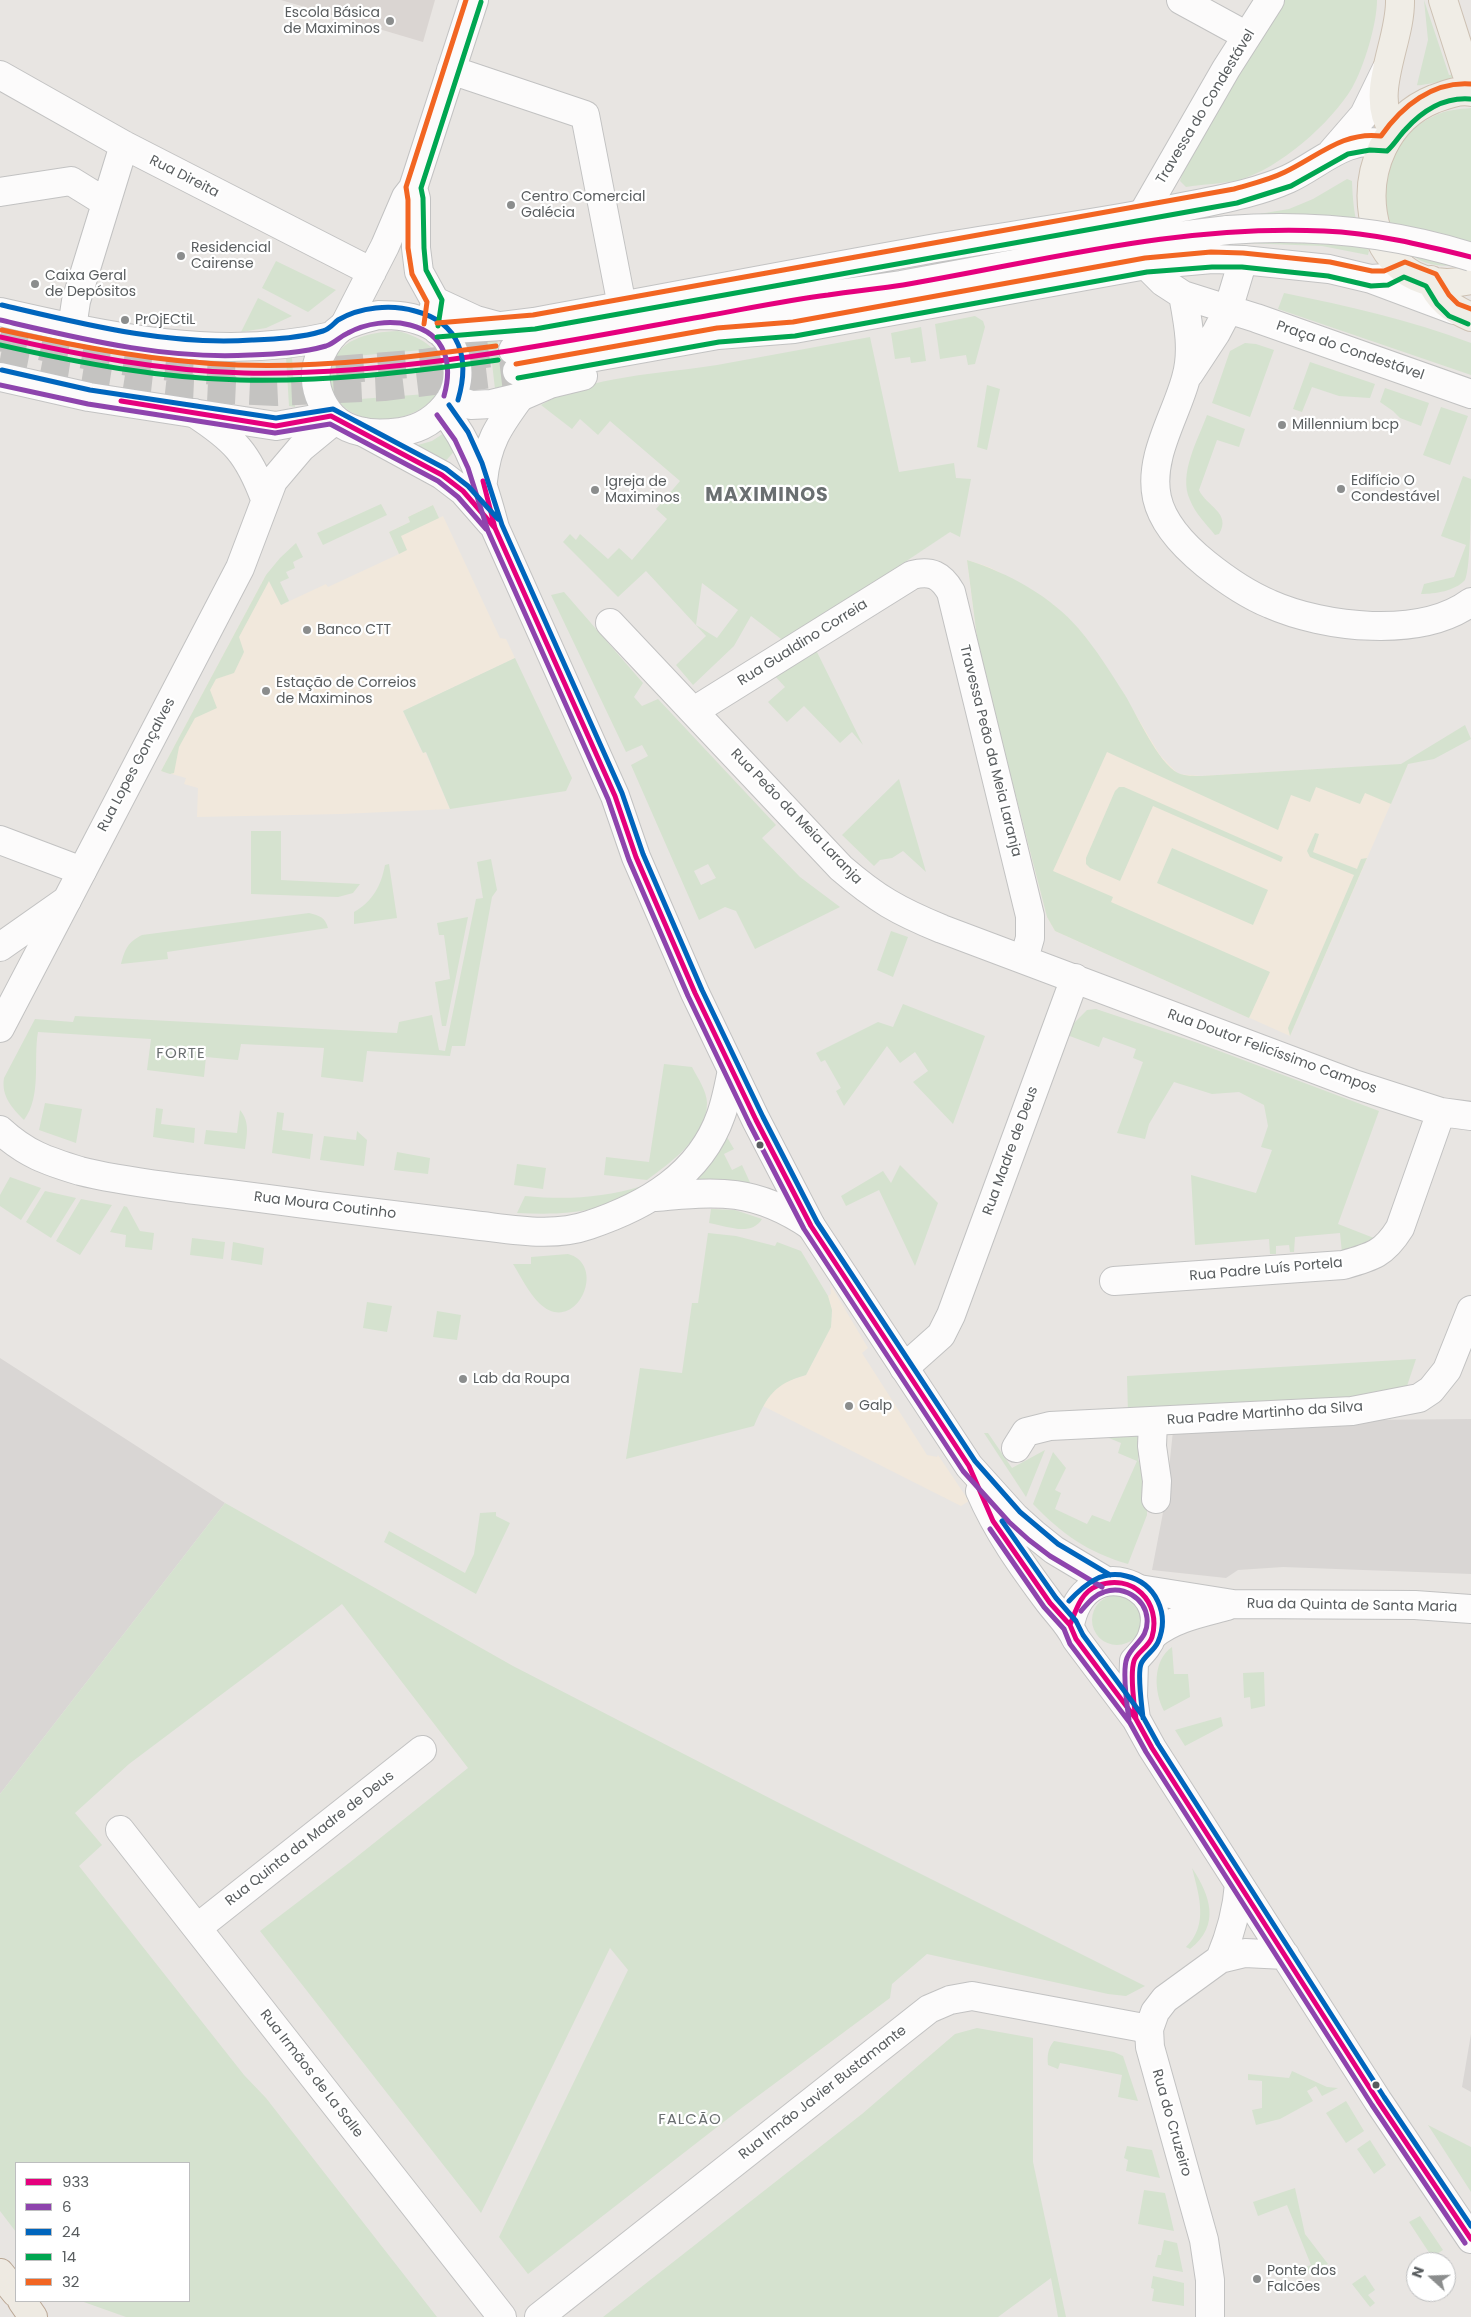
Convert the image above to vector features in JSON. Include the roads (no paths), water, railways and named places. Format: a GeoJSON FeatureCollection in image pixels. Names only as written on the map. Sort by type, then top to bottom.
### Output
{"type":"FeatureCollection","features":[{"type":"Feature","properties":{"kind":"highway"},"geometry":{"type":"LineString","coordinates":[[0,2273],[15,2293]]}},
{"type":"Feature","properties":{"kind":"highway"},"geometry":{"type":"LineString","coordinates":[[23,2302],[33,2317]]}},
{"type":"Feature","properties":{"kind":"main road"},"geometry":{"type":"LineString","coordinates":[[1388,137],[1384,109],[1387,69],[1400,17],[1400,0]]}},
{"type":"Feature","properties":{"kind":"main road"},"geometry":{"type":"LineString","coordinates":[[1443,0],[1468,82],[1414,108],[1388,137],[1372,175],[1372,212],[1379,240],[1388,253],[1404,269],[1431,280],[1453,282],[1471,280]]}},
{"type":"Feature","properties":{"kind":"main road"},"geometry":{"type":"LineString","coordinates":[[1431,280],[1443,300],[1463,313]]}},
{"type":"Feature","properties":{"kind":"street"},"geometry":{"type":"LineString","coordinates":[[413,188],[416,199],[416,248],[419,272],[434,319],[454,352],[458,365],[458,379],[447,404],[424,425],[407,431],[377,434],[356,431],[333,418],[320,400],[315,374],[318,359],[338,331],[372,272],[406,197],[413,188],[474,0]]}},
{"type":"Feature","properties":{"kind":"street"},"geometry":{"type":"LineString","coordinates":[[1181,0],[1247,36]]}},
{"type":"Feature","properties":{"kind":"street","name":"Travessa do Condestável"},"geometry":{"type":"LineString","coordinates":[[1142,215],[1270,0]]}},
{"type":"Feature","properties":{"kind":"street"},"geometry":{"type":"LineString","coordinates":[[1331,153],[1364,115],[1387,69]]}},
{"type":"Feature","properties":{"kind":"street"},"geometry":{"type":"LineString","coordinates":[[452,70],[585,115],[622,306]]}},
{"type":"Feature","properties":{"kind":"street","name":"Rua Direita"},"geometry":{"type":"LineString","coordinates":[[0,76],[124,145],[372,272]]}},
{"type":"Feature","properties":{"kind":"street"},"geometry":{"type":"LineString","coordinates":[[447,404],[491,404],[513,361],[622,306],[949,246],[1142,215],[1240,196],[1288,179],[1331,153],[1388,137]]}},
{"type":"Feature","properties":{"kind":"street"},"geometry":{"type":"LineString","coordinates":[[72,328],[76,301],[124,145]]}},
{"type":"Feature","properties":{"kind":"street"},"geometry":{"type":"LineString","coordinates":[[0,192],[71,181],[105,202]]}},
{"type":"Feature","properties":{"kind":"street"},"geometry":{"type":"LineString","coordinates":[[513,361],[817,297],[901,285],[1138,241],[1228,230],[1290,228],[1359,232],[1409,240],[1471,257]]}},
{"type":"Feature","properties":{"kind":"street"},"geometry":{"type":"LineString","coordinates":[[817,297],[949,246]]}},
{"type":"Feature","properties":{"kind":"street"},"geometry":{"type":"LineString","coordinates":[[0,312],[140,341],[200,348],[279,345],[338,331],[378,316],[398,315],[434,319],[513,361],[550,384],[723,351],[794,329],[1146,265],[1212,259],[1328,268],[1371,279],[1463,313]]}},
{"type":"Feature","properties":{"kind":"street"},"geometry":{"type":"LineString","coordinates":[[1187,377],[1216,333],[1228,310],[1243,260]]}},
{"type":"Feature","properties":{"kind":"street","name":"Praça do Condestável"},"geometry":{"type":"LineString","coordinates":[[1146,265],[1163,282],[1183,296],[1471,394]]}},
{"type":"Feature","properties":{"kind":"street"},"geometry":{"type":"LineString","coordinates":[[1371,279],[1386,278],[1404,269]]}},
{"type":"Feature","properties":{"kind":"street"},"geometry":{"type":"LineString","coordinates":[[1183,296],[1189,324],[1190,349],[1187,377],[1162,447],[1156,473],[1157,497],[1167,520],[1191,552],[1233,585],[1271,605],[1341,624],[1380,626],[1412,624],[1447,616],[1471,602]]}},
{"type":"Feature","properties":{"kind":"street"},"geometry":{"type":"LineString","coordinates":[[483,481],[486,455],[499,425],[513,361]]}},
{"type":"Feature","properties":{"kind":"street"},"geometry":{"type":"LineString","coordinates":[[0,377],[89,396],[276,426],[333,418]]}},
{"type":"Feature","properties":{"kind":"street"},"geometry":{"type":"LineString","coordinates":[[447,404],[483,481],[495,528],[615,796],[650,860],[868,1311]]}},
{"type":"Feature","properties":{"kind":"street"},"geometry":{"type":"LineString","coordinates":[[194,413],[236,444],[247,458],[265,498]]}},
{"type":"Feature","properties":{"kind":"street","name":"Rua Lopes Gonçalves"},"geometry":{"type":"LineString","coordinates":[[0,1028],[240,568],[255,533],[265,498],[284,466],[333,418]]}},
{"type":"Feature","properties":{"kind":"street"},"geometry":{"type":"LineString","coordinates":[[363,432],[442,475],[463,491],[495,528]]}},
{"type":"Feature","properties":{"kind":"street","name":"Travessa Peão da Meia Laranja"},"geometry":{"type":"LineString","coordinates":[[912,575],[924,572],[935,574],[944,580],[951,592],[1030,916],[1030,938],[1024,959]]}},
{"type":"Feature","properties":{"kind":"street","name":"Rua Gualdino Correia"},"geometry":{"type":"LineString","coordinates":[[694,711],[912,575]]}},
{"type":"Feature","properties":{"kind":"street","name":"Rua Peão da Meia Laranja"},"geometry":{"type":"LineString","coordinates":[[610,623],[841,868],[867,891],[907,915],[1075,978]]}},
{"type":"Feature","properties":{"kind":"street"},"geometry":{"type":"LineString","coordinates":[[615,796],[636,857],[657,908],[732,1070],[810,1226],[969,1466],[1015,1517],[1034,1534],[1054,1550],[1106,1581]]}},
{"type":"Feature","properties":{"kind":"street"},"geometry":{"type":"LineString","coordinates":[[0,840],[82,871]]}},
{"type":"Feature","properties":{"kind":"street"},"geometry":{"type":"LineString","coordinates":[[0,947],[67,900]]}},
{"type":"Feature","properties":{"kind":"street","name":"Rua Doutor Felicíssimo Campos"},"geometry":{"type":"LineString","coordinates":[[1075,978],[1354,1084],[1441,1112],[1471,1116]]}},
{"type":"Feature","properties":{"kind":"street","name":"Rua Madre de Deus"},"geometry":{"type":"LineString","coordinates":[[904,1368],[941,1335],[947,1324],[1075,978]]}},
{"type":"Feature","properties":{"kind":"street","name":"Rua Moura Coutinho"},"geometry":{"type":"LineString","coordinates":[[656,1197],[695,1160],[711,1137],[721,1114],[732,1070]]}},
{"type":"Feature","properties":{"kind":"street","name":"Rua Padre Luís Portela"},"geometry":{"type":"LineString","coordinates":[[1114,1281],[1343,1265],[1374,1256],[1390,1245],[1400,1228],[1441,1112]]}},
{"type":"Feature","properties":{"kind":"street","name":"Rua Moura Coutinho"},"geometry":{"type":"LineString","coordinates":[[0,1130],[18,1147],[46,1160],[108,1176],[162,1185],[509,1229],[564,1231],[586,1226],[656,1197],[702,1193],[744,1195],[794,1215],[810,1226]]}},
{"type":"Feature","properties":{"kind":"street","name":"Rua Padre Martinho da Silva"},"geometry":{"type":"LineString","coordinates":[[1016,1448],[1026,1432],[1050,1426],[1352,1411],[1419,1398],[1431,1390],[1447,1370],[1471,1310]]}},
{"type":"Feature","properties":{"kind":"street"},"geometry":{"type":"LineString","coordinates":[[1154,1422],[1152,1446],[1157,1481],[1156,1499]]}},
{"type":"Feature","properties":{"kind":"street"},"geometry":{"type":"LineString","coordinates":[[969,1466],[993,1521],[1050,1603],[1070,1625],[1076,1639],[1136,1719],[1327,2022],[1471,2239]]}},
{"type":"Feature","properties":{"kind":"street"},"geometry":{"type":"LineString","coordinates":[[1070,1625],[1073,1609],[1081,1597],[1092,1587],[1106,1581],[1118,1580],[1138,1588],[1150,1602],[1155,1618],[1153,1636],[1134,1661],[1133,1697],[1136,1719]]}},
{"type":"Feature","properties":{"kind":"street","name":"Rua da Quinta de Santa Maria"},"geometry":{"type":"LineString","coordinates":[[1138,1588],[1233,1604],[1415,1604],[1471,1609]]}},
{"type":"Feature","properties":{"kind":"street","name":"Rua da Quinta de Santa Maria"},"geometry":{"type":"LineString","coordinates":[[1153,1636],[1164,1626],[1186,1617],[1233,1604]]}},
{"type":"Feature","properties":{"kind":"street"},"geometry":{"type":"LineString","coordinates":[[1089,1655],[1106,1662],[1134,1661]]}},
{"type":"Feature","properties":{"kind":"street","name":"Rua Quinta da Madre de Deus"},"geometry":{"type":"LineString","coordinates":[[197,1928],[422,1750]]}},
{"type":"Feature","properties":{"kind":"street","name":"Rua Irmãos de La Salle"},"geometry":{"type":"LineString","coordinates":[[120,1830],[502,2317]]}},
{"type":"Feature","properties":{"kind":"street"},"geometry":{"type":"LineString","coordinates":[[1216,1962],[1231,1934],[1237,1910],[1239,1884]]}},
{"type":"Feature","properties":{"kind":"street","name":"Rua do Cruzeiro"},"geometry":{"type":"LineString","coordinates":[[1210,2317],[1210,2280],[1204,2240],[1150,2047],[1150,2029],[1155,2012],[1165,1999],[1216,1962],[1245,1953],[1285,1955]]}},
{"type":"Feature","properties":{"kind":"street","name":"Rua Irmão Javier Bustamante"},"geometry":{"type":"LineString","coordinates":[[539,2317],[929,2009],[950,2000],[972,1996],[1150,2029]]}},
{"type":"Feature","properties":{"kind":"tunnel"},"geometry":{"type":"LineString","coordinates":[[0,337],[117,360],[176,368],[236,372]]}},
{"type":"Feature","properties":{"kind":"tunnel"},"geometry":{"type":"LineString","coordinates":[[336,370],[423,363],[513,350]]}},
{"type":"Feature","properties":{"kind":"tunnel"},"geometry":{"type":"LineString","coordinates":[[0,359],[125,381],[188,388],[276,392],[384,387],[517,371]]}},
{"type":"Feature","properties":{"kind":"place","name":"Escola Básica de Maximinos"},"geometry":{"type":"Point","coordinates":[390,21]}},
{"type":"Feature","properties":{"kind":"place","name":"Centro Comercial Galécia"},"geometry":{"type":"Point","coordinates":[511,205]}},
{"type":"Feature","properties":{"kind":"place","name":"Residencial Cairense"},"geometry":{"type":"Point","coordinates":[181,256]}},
{"type":"Feature","properties":{"kind":"place","name":"Caixa Geral de Depósitos"},"geometry":{"type":"Point","coordinates":[35,284]}},
{"type":"Feature","properties":{"kind":"place","name":"PrOjECtiL"},"geometry":{"type":"Point","coordinates":[125,320]}},
{"type":"Feature","properties":{"kind":"place","name":"Millennium bcp"},"geometry":{"type":"Point","coordinates":[1282,425]}},
{"type":"Feature","properties":{"kind":"place","name":"Edifício O Condestável"},"geometry":{"type":"Point","coordinates":[1341,489]}},
{"type":"Feature","properties":{"kind":"place","name":"Igreja de Maximinos"},"geometry":{"type":"Point","coordinates":[595,490]}},
{"type":"Feature","properties":{"kind":"place","name":"Banco CTT"},"geometry":{"type":"Point","coordinates":[307,630]}},
{"type":"Feature","properties":{"kind":"place","name":"Estação de Correios de Maximinos"},"geometry":{"type":"Point","coordinates":[266,691]}},
{"type":"Feature","properties":{"kind":"place","name":"Lab da Roupa"},"geometry":{"type":"Point","coordinates":[463,1379]}},
{"type":"Feature","properties":{"kind":"place","name":"Galp"},"geometry":{"type":"Point","coordinates":[849,1406]}},
{"type":"Feature","properties":{"kind":"place","name":"Ponte dos Falcões"},"geometry":{"type":"Point","coordinates":[1257,2279]}},
{"type":"Feature","properties":{"kind":"district","name":"MAXIMINOS"},"geometry":{"type":"Point","coordinates":[767,496]}},
{"type":"Feature","properties":{"kind":"district","name":"FORTE"},"geometry":{"type":"Point","coordinates":[181,1054]}},
{"type":"Feature","properties":{"kind":"district","name":"FALCÃO"},"geometry":{"type":"Point","coordinates":[690,2120]}}]}
